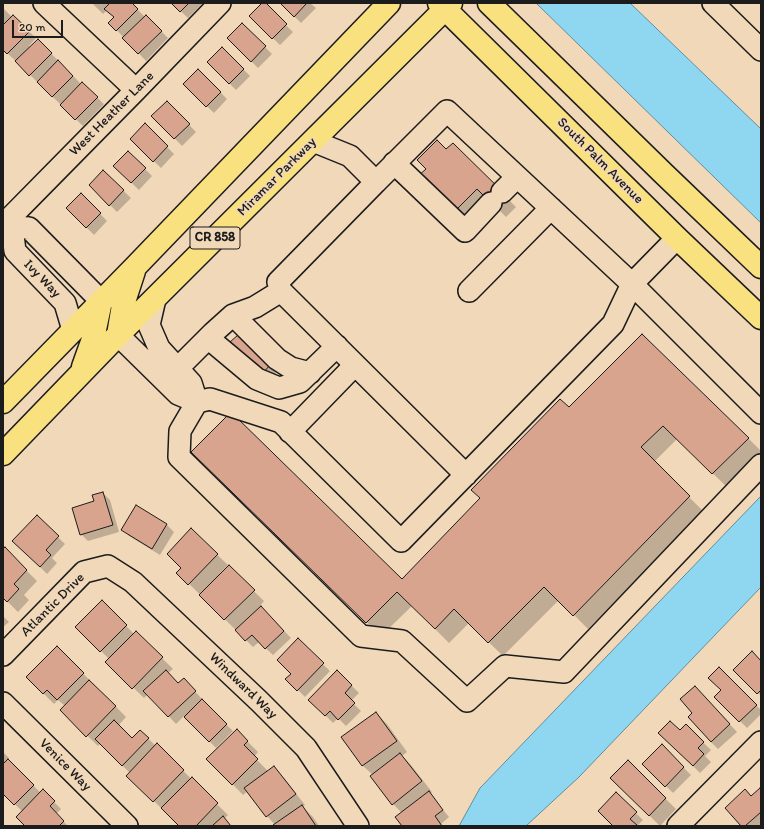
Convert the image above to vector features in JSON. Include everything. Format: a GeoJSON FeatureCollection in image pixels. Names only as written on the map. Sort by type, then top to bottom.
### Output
{"type":"FeatureCollection","features":[{"type":"Feature","properties":{"kind":"main road","name":"CR 858"},"geometry":{"type":"LineString","coordinates":[[3,402],[389,3]]}},
{"type":"Feature","properties":{"kind":"main road"},"geometry":{"type":"LineString","coordinates":[[489,3],[761,266]]}},
{"type":"Feature","properties":{"kind":"main road","name":"Miramar Parkway"},"geometry":{"type":"LineString","coordinates":[[3,454],[118,336],[313,141],[445,5]]}},
{"type":"Feature","properties":{"kind":"main road","name":"South Palm Avenue"},"geometry":{"type":"LineString","coordinates":[[445,5],[677,238],[761,318]]}},
{"type":"Feature","properties":{"kind":"main road"},"geometry":{"type":"LineString","coordinates":[[118,336],[123,305],[135,267]]}},
{"type":"Feature","properties":{"kind":"main road"},"geometry":{"type":"LineString","coordinates":[[81,374],[93,338],[101,301]]}},
{"type":"Feature","properties":{"kind":"street"},"geometry":{"type":"LineString","coordinates":[[44,3],[136,90]]}},
{"type":"Feature","properties":{"kind":"street","name":"West Heather Lane"},"geometry":{"type":"LineString","coordinates":[[6,223],[220,3]]}},
{"type":"Feature","properties":{"kind":"street"},"geometry":{"type":"LineString","coordinates":[[713,3],[760,48]]}},
{"type":"Feature","properties":{"kind":"street"},"geometry":{"type":"LineString","coordinates":[[466,474],[281,291],[278,282],[447,111],[632,284],[761,413]]}},
{"type":"Feature","properties":{"kind":"street"},"geometry":{"type":"LineString","coordinates":[[313,141],[350,156],[376,182]]}},
{"type":"Feature","properties":{"kind":"street"},"geometry":{"type":"LineString","coordinates":[[394,163],[465,231],[517,177]]}},
{"type":"Feature","properties":{"kind":"street"},"geometry":{"type":"LineString","coordinates":[[469,291],[551,208]]}},
{"type":"Feature","properties":{"kind":"street","name":"Ivy Way"},"geometry":{"type":"LineString","coordinates":[[73,330],[65,303],[15,251],[6,223],[30,228],[101,301]]}},
{"type":"Feature","properties":{"kind":"street"},"geometry":{"type":"LineString","coordinates":[[118,336],[178,394],[196,402],[210,399],[281,422],[401,541],[612,324],[632,284],[677,238]]}},
{"type":"Feature","properties":{"kind":"street"},"geometry":{"type":"LineString","coordinates":[[178,368],[233,315],[255,307],[281,291]]}},
{"type":"Feature","properties":{"kind":"street"},"geometry":{"type":"LineString","coordinates":[[155,299],[149,325],[159,348],[191,383],[196,402],[180,431],[179,456],[361,636],[402,641],[467,701],[505,666],[564,672],[761,465]]}},
{"type":"Feature","properties":{"kind":"street"},"geometry":{"type":"LineString","coordinates":[[233,315],[277,359],[291,368],[310,373]]}},
{"type":"Feature","properties":{"kind":"street"},"geometry":{"type":"LineString","coordinates":[[208,338],[257,379],[279,388],[300,382],[337,346]]}},
{"type":"Feature","properties":{"kind":"street"},"geometry":{"type":"LineString","coordinates":[[290,432],[355,364]]}},
{"type":"Feature","properties":{"kind":"street","name":"Atlantic Drive"},"geometry":{"type":"LineString","coordinates":[[3,655],[84,572],[108,566]]}},
{"type":"Feature","properties":{"kind":"street","name":"Windward Way"},"geometry":{"type":"LineString","coordinates":[[108,566],[134,582],[306,748],[358,826]]}},
{"type":"Feature","properties":{"kind":"street","name":"Venice Way"},"geometry":{"type":"LineString","coordinates":[[3,703],[127,826]]}},
{"type":"Feature","properties":{"kind":"street"},"geometry":{"type":"LineString","coordinates":[[678,826],[759,747]]}},
{"type":"Feature","properties":{"kind":"water"},"geometry":{"type":"Polygon","coordinates":[[[536,3],[630,3],[761,129],[761,223],[536,3]]]}},
{"type":"Feature","properties":{"kind":"water"},"geometry":{"type":"Polygon","coordinates":[[[761,496],[761,587],[579,777],[526,826],[459,826],[480,788],[761,496]]]}},
{"type":"Feature","properties":{"kind":"building"},"geometry":{"type":"Polygon","coordinates":[[[110,3],[132,3],[138,9],[116,31],[108,23],[114,17],[104,9],[110,3]]]}},
{"type":"Feature","properties":{"kind":"building"},"geometry":{"type":"Polygon","coordinates":[[[171,3],[189,3],[180,12],[171,3]]]}},
{"type":"Feature","properties":{"kind":"building"},"geometry":{"type":"Polygon","coordinates":[[[262,3],[266,3],[287,24],[272,39],[249,16],[262,3]]]}},
{"type":"Feature","properties":{"kind":"building"},"geometry":{"type":"Polygon","coordinates":[[[280,3],[307,3],[294,17],[280,3]]]}},
{"type":"Feature","properties":{"kind":"building"},"geometry":{"type":"Polygon","coordinates":[[[13,15],[30,31],[7,54],[3,50],[3,25],[13,15]]]}},
{"type":"Feature","properties":{"kind":"building"},"geometry":{"type":"Polygon","coordinates":[[[146,15],[162,31],[138,54],[122,38],[146,15]]]}},
{"type":"Feature","properties":{"kind":"building"},"geometry":{"type":"Polygon","coordinates":[[[242,23],[266,46],[251,62],[227,38],[242,23]]]}},
{"type":"Feature","properties":{"kind":"building"},"geometry":{"type":"Polygon","coordinates":[[[38,39],[52,53],[29,76],[15,61],[38,39]]]}},
{"type":"Feature","properties":{"kind":"building"},"geometry":{"type":"Polygon","coordinates":[[[222,47],[244,69],[229,84],[207,62],[222,47]]]}},
{"type":"Feature","properties":{"kind":"building"},"geometry":{"type":"Polygon","coordinates":[[[58,60],[73,76],[52,97],[37,82],[58,60]]]}},
{"type":"Feature","properties":{"kind":"building"},"geometry":{"type":"Polygon","coordinates":[[[198,69],[221,92],[206,107],[183,84],[198,69]]]}},
{"type":"Feature","properties":{"kind":"building"},"geometry":{"type":"Polygon","coordinates":[[[82,82],[98,97],[75,120],[60,105],[82,82]]]}},
{"type":"Feature","properties":{"kind":"building"},"geometry":{"type":"Polygon","coordinates":[[[167,101],[190,124],[174,139],[151,116],[167,101]]]}},
{"type":"Feature","properties":{"kind":"building"},"geometry":{"type":"Polygon","coordinates":[[[145,123],[168,146],[153,162],[130,139],[145,123]]]}},
{"type":"Feature","properties":{"kind":"building"},"geometry":{"type":"Polygon","coordinates":[[[437,140],[446,149],[453,143],[507,196],[495,207],[477,189],[454,212],[418,176],[426,169],[417,160],[437,140]]]}},
{"type":"Feature","properties":{"kind":"building"},"geometry":{"type":"Polygon","coordinates":[[[128,151],[146,168],[131,183],[113,166],[128,151]]]}},
{"type":"Feature","properties":{"kind":"building"},"geometry":{"type":"Polygon","coordinates":[[[103,170],[124,190],[109,206],[89,185],[103,170]]]}},
{"type":"Feature","properties":{"kind":"building"},"geometry":{"type":"Polygon","coordinates":[[[81,193],[101,213],[86,228],[66,208],[81,193]]]}},
{"type":"Feature","properties":{"kind":"building"},"geometry":{"type":"Polygon","coordinates":[[[642,334],[749,438],[712,474],[663,426],[641,447],[690,496],[573,616],[544,587],[488,643],[454,609],[435,629],[397,592],[366,623],[191,452],[231,412],[402,579],[480,498],[471,490],[560,399],[569,407],[642,334]]]}},
{"type":"Feature","properties":{"kind":"building"},"geometry":{"type":"Polygon","coordinates":[[[238,335],[270,365],[263,373],[230,342],[238,335]]]}},
{"type":"Feature","properties":{"kind":"building"},"geometry":{"type":"Polygon","coordinates":[[[103,492],[113,525],[80,535],[72,508],[94,501],[92,495],[103,492]]]}},
{"type":"Feature","properties":{"kind":"building"},"geometry":{"type":"Polygon","coordinates":[[[136,505],[167,524],[152,549],[121,530],[136,505]]]}},
{"type":"Feature","properties":{"kind":"building"},"geometry":{"type":"Polygon","coordinates":[[[37,515],[59,536],[46,550],[51,555],[40,567],[12,541],[37,515]]]}},
{"type":"Feature","properties":{"kind":"building"},"geometry":{"type":"Polygon","coordinates":[[[191,528],[218,554],[188,585],[176,573],[181,568],[167,554],[191,528]]]}},
{"type":"Feature","properties":{"kind":"building"},"geometry":{"type":"Polygon","coordinates":[[[5,547],[27,570],[14,584],[19,589],[7,602],[3,598],[3,549],[5,547]]]}},
{"type":"Feature","properties":{"kind":"building"},"geometry":{"type":"Polygon","coordinates":[[[229,565],[255,590],[224,620],[199,595],[229,565]]]}},
{"type":"Feature","properties":{"kind":"building"},"geometry":{"type":"Polygon","coordinates":[[[102,600],[127,625],[100,652],[75,627],[102,600]]]}},
{"type":"Feature","properties":{"kind":"building"},"geometry":{"type":"Polygon","coordinates":[[[261,606],[284,631],[265,649],[252,635],[245,641],[235,630],[261,606]]]}},
{"type":"Feature","properties":{"kind":"building"},"geometry":{"type":"Polygon","coordinates":[[[136,631],[163,657],[132,689],[105,662],[136,631]]]}},
{"type":"Feature","properties":{"kind":"building"},"geometry":{"type":"Polygon","coordinates":[[[298,638],[324,663],[297,691],[285,679],[291,674],[277,660],[298,638]]]}},
{"type":"Feature","properties":{"kind":"building"},"geometry":{"type":"Polygon","coordinates":[[[57,646],[84,673],[57,700],[47,690],[43,694],[26,677],[57,646]]]}},
{"type":"Feature","properties":{"kind":"building"},"geometry":{"type":"Polygon","coordinates":[[[752,651],[761,661],[761,690],[757,694],[733,670],[752,651]]]}},
{"type":"Feature","properties":{"kind":"building"},"geometry":{"type":"Polygon","coordinates":[[[719,667],[757,705],[739,722],[714,697],[721,690],[708,678],[719,667]]]}},
{"type":"Feature","properties":{"kind":"building"},"geometry":{"type":"Polygon","coordinates":[[[166,670],[178,683],[184,678],[196,691],[168,717],[143,691],[166,670]]]}},
{"type":"Feature","properties":{"kind":"building"},"geometry":{"type":"Polygon","coordinates":[[[337,670],[352,685],[345,693],[355,703],[338,720],[330,711],[325,716],[308,700],[337,670]]]}},
{"type":"Feature","properties":{"kind":"building"},"geometry":{"type":"Polygon","coordinates":[[[89,680],[116,706],[86,737],[60,710],[89,680]]]}},
{"type":"Feature","properties":{"kind":"building"},"geometry":{"type":"Polygon","coordinates":[[[695,686],[730,724],[711,742],[688,717],[692,713],[680,699],[695,686]]]}},
{"type":"Feature","properties":{"kind":"building"},"geometry":{"type":"Polygon","coordinates":[[[202,699],[227,724],[209,742],[184,717],[202,699]]]}},
{"type":"Feature","properties":{"kind":"building"},"geometry":{"type":"Polygon","coordinates":[[[376,712],[397,741],[362,766],[341,737],[376,712]]]}},
{"type":"Feature","properties":{"kind":"building"},"geometry":{"type":"Polygon","coordinates":[[[114,720],[132,738],[140,730],[149,738],[122,766],[95,739],[114,720]]]}},
{"type":"Feature","properties":{"kind":"building"},"geometry":{"type":"Polygon","coordinates":[[[670,721],[680,730],[686,724],[704,742],[698,748],[704,754],[693,766],[658,733],[670,721]]]}},
{"type":"Feature","properties":{"kind":"building"},"geometry":{"type":"Polygon","coordinates":[[[237,729],[248,741],[244,745],[258,759],[232,785],[206,759],[237,729]]]}},
{"type":"Feature","properties":{"kind":"building"},"geometry":{"type":"Polygon","coordinates":[[[157,743],[184,770],[153,802],[126,776],[157,743]]]}},
{"type":"Feature","properties":{"kind":"building"},"geometry":{"type":"Polygon","coordinates":[[[662,744],[684,767],[665,787],[642,764],[662,744]]]}},
{"type":"Feature","properties":{"kind":"building"},"geometry":{"type":"Polygon","coordinates":[[[400,753],[422,781],[392,805],[370,776],[400,753]]]}},
{"type":"Feature","properties":{"kind":"building"},"geometry":{"type":"Polygon","coordinates":[[[8,759],[34,785],[14,805],[3,794],[3,764],[8,759]]]}},
{"type":"Feature","properties":{"kind":"building"},"geometry":{"type":"Polygon","coordinates":[[[628,760],[666,798],[649,816],[610,778],[628,760]]]}},
{"type":"Feature","properties":{"kind":"building"},"geometry":{"type":"Polygon","coordinates":[[[274,766],[296,794],[266,817],[244,788],[274,766]]]}},
{"type":"Feature","properties":{"kind":"building"},"geometry":{"type":"Polygon","coordinates":[[[192,777],[218,803],[196,826],[179,826],[161,808],[192,777]]]}},
{"type":"Feature","properties":{"kind":"building"},"geometry":{"type":"Polygon","coordinates":[[[760,788],[761,812],[745,826],[741,826],[725,808],[745,789],[751,796],[760,788]]]}},
{"type":"Feature","properties":{"kind":"building"},"geometry":{"type":"Polygon","coordinates":[[[43,789],[55,801],[50,806],[64,821],[59,826],[25,826],[16,817],[43,789]]]}},
{"type":"Feature","properties":{"kind":"building"},"geometry":{"type":"Polygon","coordinates":[[[429,791],[443,810],[435,816],[442,826],[402,826],[395,817],[429,791]]]}},
{"type":"Feature","properties":{"kind":"building"},"geometry":{"type":"Polygon","coordinates":[[[616,792],[637,812],[630,819],[638,826],[613,826],[598,811],[616,792]]]}},
{"type":"Feature","properties":{"kind":"building"},"geometry":{"type":"Polygon","coordinates":[[[302,805],[316,826],[273,825],[302,805]]]}},
{"type":"Feature","properties":{"kind":"building"},"geometry":{"type":"Polygon","coordinates":[[[223,816],[231,826],[212,826],[223,816]]]}}]}
